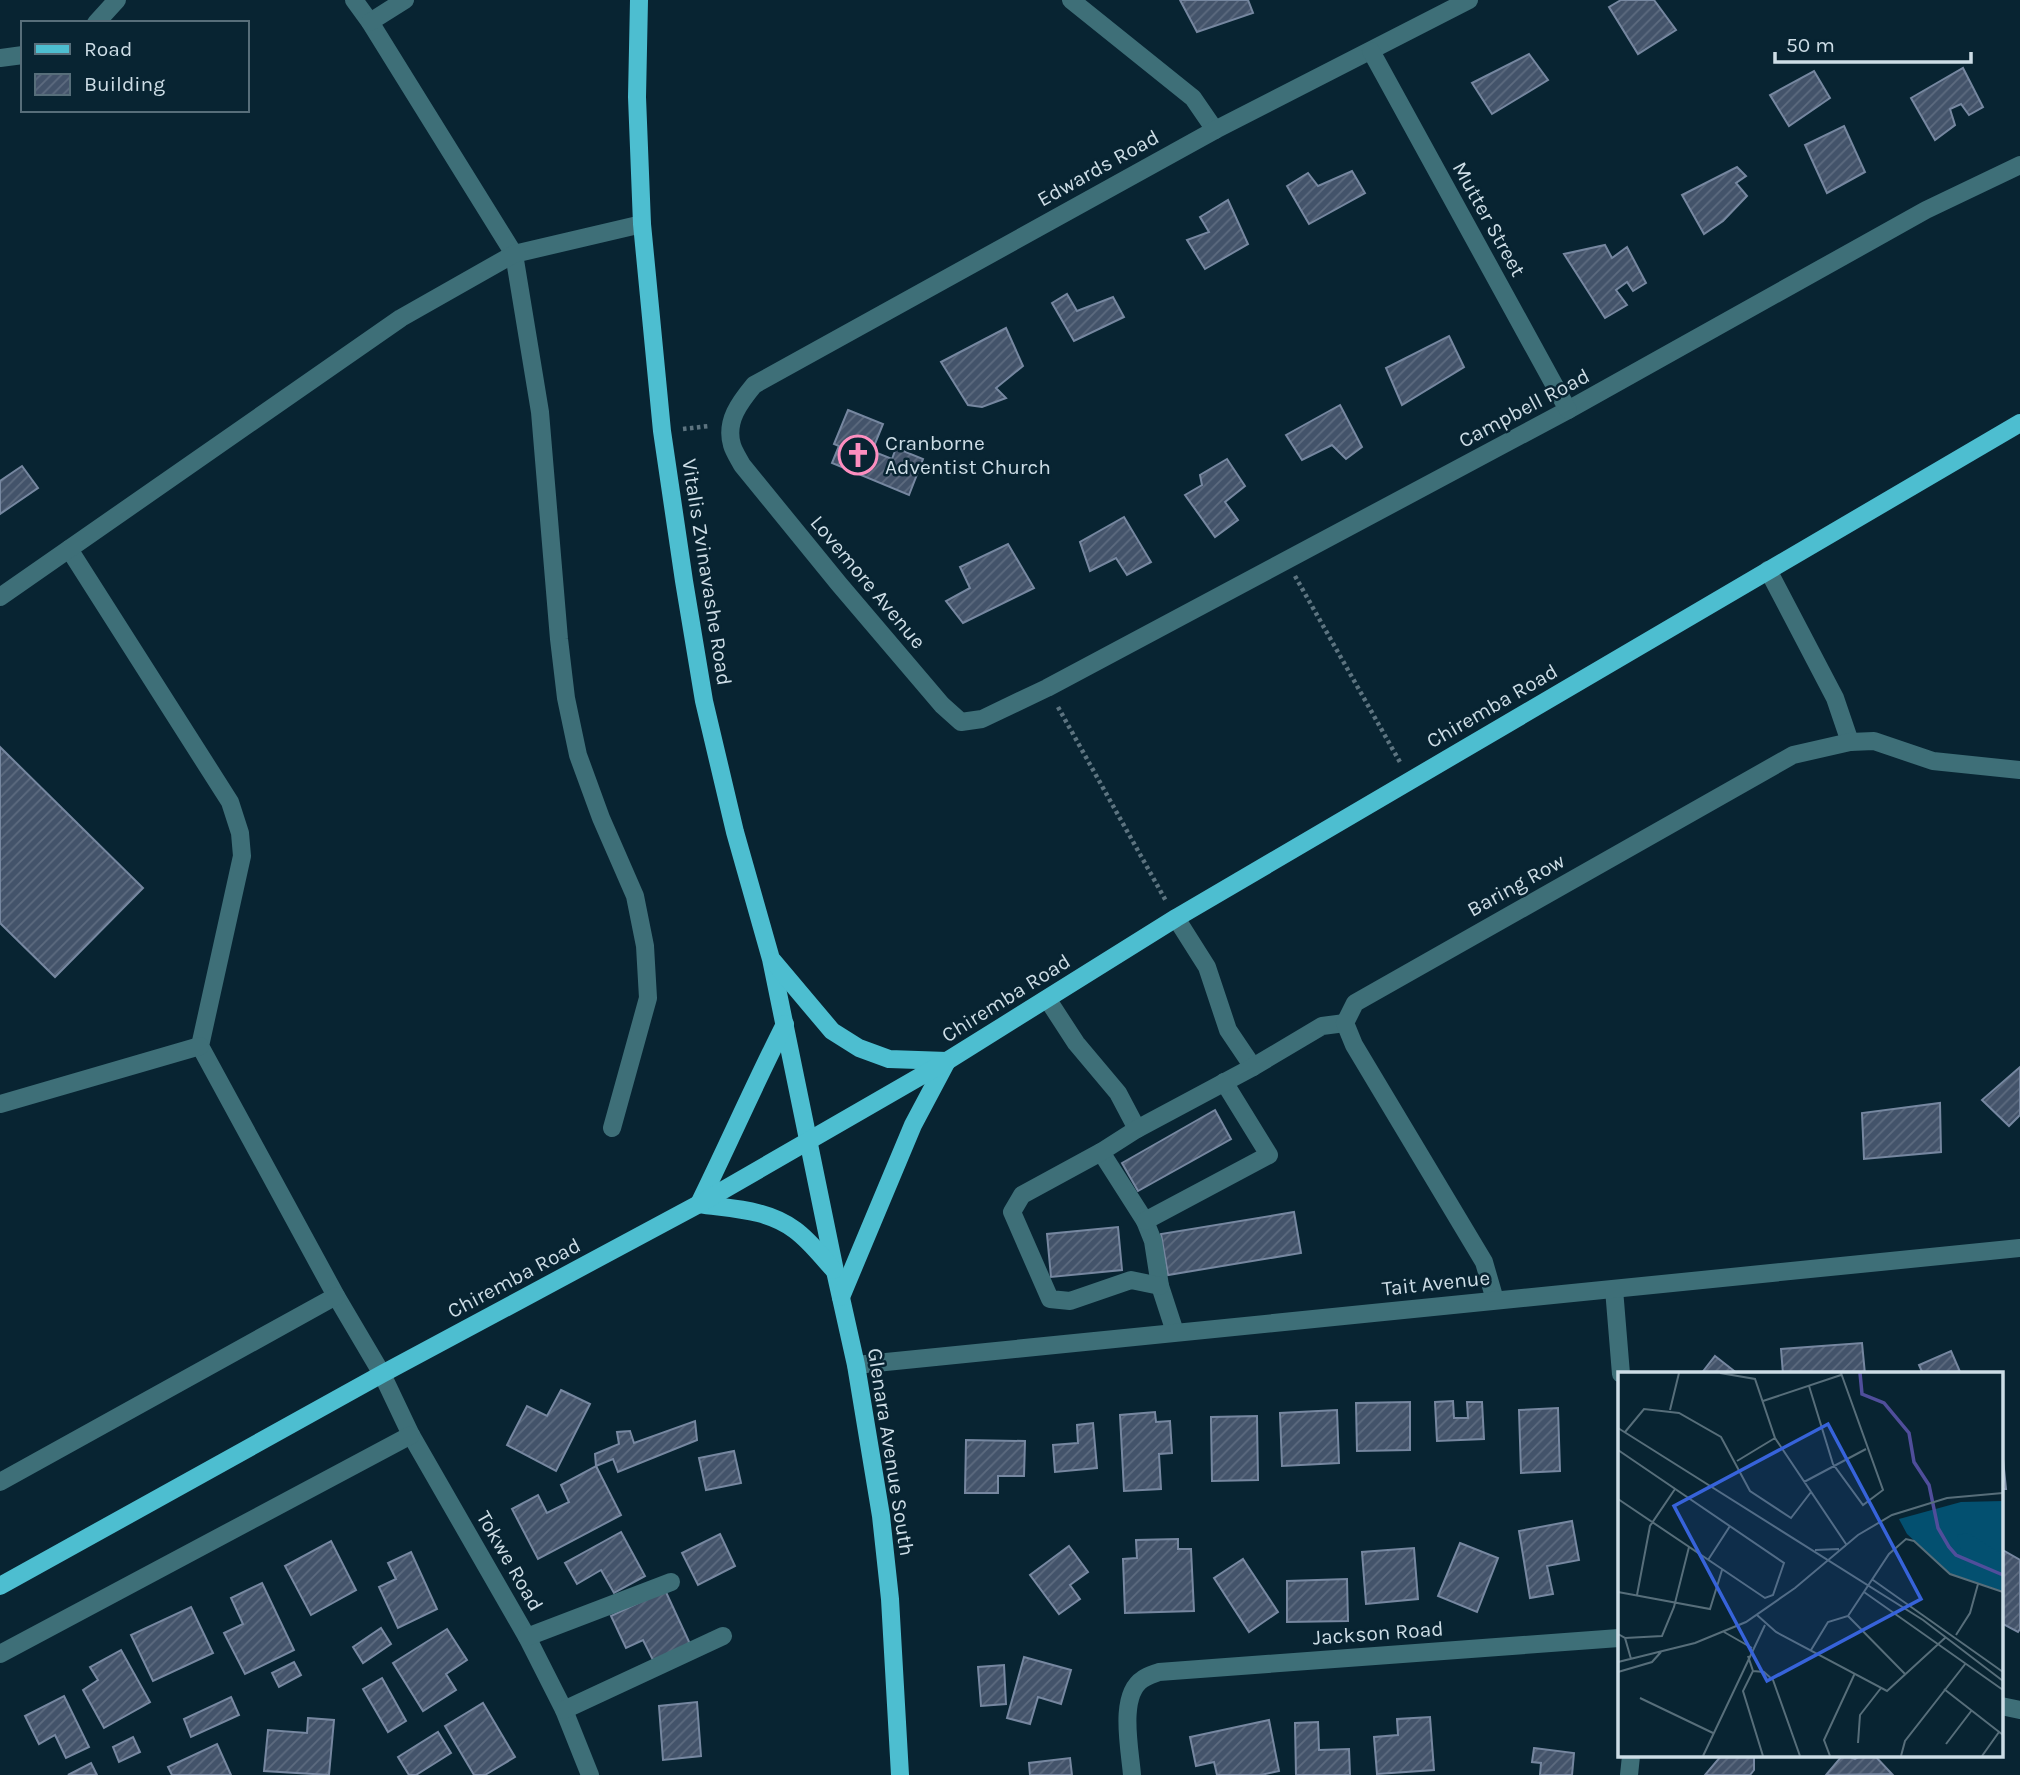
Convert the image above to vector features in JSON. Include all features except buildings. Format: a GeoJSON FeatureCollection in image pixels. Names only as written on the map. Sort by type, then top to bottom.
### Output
{"type":"FeatureCollection","features":[{"type":"Feature","properties":{"kind":"main road","name":"Vitalis Zvinavashe Road"},"geometry":{"type":"LineString","coordinates":[[639,0],[637,97],[642,224],[663,431],[704,701],[735,832],[771,959],[808,1140]]}},
{"type":"Feature","properties":{"kind":"main road","name":"Chiremba Road"},"geometry":{"type":"LineString","coordinates":[[0,1586],[382,1374],[699,1204],[947,1061],[1176,919],[2020,423]]}},
{"type":"Feature","properties":{"kind":"main road"},"geometry":{"type":"LineString","coordinates":[[771,959],[832,1031],[859,1048],[889,1059],[947,1061],[914,1125],[841,1297]]}},
{"type":"Feature","properties":{"kind":"main road"},"geometry":{"type":"LineString","coordinates":[[785,1024],[699,1204],[756,1212],[779,1219],[798,1231],[835,1270]]}},
{"type":"Feature","properties":{"kind":"main road","name":"Glenara Avenue South"},"geometry":{"type":"LineString","coordinates":[[808,1140],[856,1365],[881,1516],[890,1599],[900,1775]]}},
{"type":"Feature","properties":{"kind":"street"},"geometry":{"type":"LineString","coordinates":[[98,21],[117,0]]}},
{"type":"Feature","properties":{"kind":"street"},"geometry":{"type":"LineString","coordinates":[[354,0],[514,254],[540,412],[566,698],[578,755],[601,818],[635,896],[645,946],[648,998],[612,1128]]}},
{"type":"Feature","properties":{"kind":"street"},"geometry":{"type":"LineString","coordinates":[[370,22],[405,0]]}},
{"type":"Feature","properties":{"kind":"street"},"geometry":{"type":"LineString","coordinates":[[1071,0],[1193,97],[1215,130]]}},
{"type":"Feature","properties":{"kind":"street","name":"Edwards Road"},"geometry":{"type":"LineString","coordinates":[[731,424],[740,402],[754,385],[1215,130],[1469,0]]}},
{"type":"Feature","properties":{"kind":"street","name":"Mutter Street"},"geometry":{"type":"LineString","coordinates":[[1371,51],[1568,410]]}},
{"type":"Feature","properties":{"kind":"street"},"geometry":{"type":"LineString","coordinates":[[0,58],[21,55]]}},
{"type":"Feature","properties":{"kind":"street","name":"Campbell Road"},"geometry":{"type":"LineString","coordinates":[[1048,688],[1568,410],[1926,210],[2020,165]]}},
{"type":"Feature","properties":{"kind":"street"},"geometry":{"type":"LineString","coordinates":[[0,597],[401,318],[514,254],[642,224]]}},
{"type":"Feature","properties":{"kind":"street","name":"Lovemore Avenue"},"geometry":{"type":"LineString","coordinates":[[731,424],[732,445],[742,465],[839,584],[934,695],[961,722],[982,719],[1048,688]]}},
{"type":"Feature","properties":{"kind":"street"},"geometry":{"type":"LineString","coordinates":[[0,1104],[200,1046],[242,856],[240,833],[230,802],[69,550]]}},
{"type":"Feature","properties":{"kind":"street"},"geometry":{"type":"LineString","coordinates":[[1768,570],[1835,698],[1850,742]]}},
{"type":"Feature","properties":{"kind":"street","name":"Baring Row"},"geometry":{"type":"LineString","coordinates":[[1345,1023],[1355,1003],[1793,755],[1850,742],[1874,741],[1933,761],[2020,770]]}},
{"type":"Feature","properties":{"kind":"street"},"geometry":{"type":"LineString","coordinates":[[1176,919],[1208,967],[1228,1030],[1253,1067]]}},
{"type":"Feature","properties":{"kind":"street"},"geometry":{"type":"LineString","coordinates":[[1048,1000],[1076,1043],[1118,1093],[1137,1129]]}},
{"type":"Feature","properties":{"kind":"street"},"geometry":{"type":"LineString","coordinates":[[1160,1286],[1130,1280],[1070,1301],[1050,1299],[1012,1212],[1022,1195],[1137,1129],[1253,1067],[1322,1026],[1345,1023],[1354,1045],[1484,1262],[1495,1300]]}},
{"type":"Feature","properties":{"kind":"street","name":"Tokwe Road"},"geometry":{"type":"LineString","coordinates":[[200,1046],[336,1296],[382,1374],[411,1435],[527,1637],[564,1710],[590,1775]]}},
{"type":"Feature","properties":{"kind":"street"},"geometry":{"type":"LineString","coordinates":[[1145,1221],[1269,1155],[1224,1082]]}},
{"type":"Feature","properties":{"kind":"street"},"geometry":{"type":"LineString","coordinates":[[1101,1152],[1145,1221],[1153,1241],[1160,1286],[1175,1332]]}},
{"type":"Feature","properties":{"kind":"street","name":"Tait Avenue"},"geometry":{"type":"LineString","coordinates":[[856,1365],[2020,1248]]}},
{"type":"Feature","properties":{"kind":"street"},"geometry":{"type":"LineString","coordinates":[[1615,1289],[1621,1372]]}},
{"type":"Feature","properties":{"kind":"street"},"geometry":{"type":"LineString","coordinates":[[0,1482],[336,1296]]}},
{"type":"Feature","properties":{"kind":"street"},"geometry":{"type":"LineString","coordinates":[[0,1654],[411,1435]]}},
{"type":"Feature","properties":{"kind":"street"},"geometry":{"type":"LineString","coordinates":[[527,1637],[671,1582]]}},
{"type":"Feature","properties":{"kind":"street"},"geometry":{"type":"LineString","coordinates":[[564,1710],[723,1636]]}},
{"type":"Feature","properties":{"kind":"street","name":"Jackson Road"},"geometry":{"type":"LineString","coordinates":[[1132,1775],[1127,1704],[1132,1690],[1141,1679],[1158,1672],[1618,1638]]}},
{"type":"Feature","properties":{"kind":"street"},"geometry":{"type":"LineString","coordinates":[[2002,1706],[2020,1710]]}},
{"type":"Feature","properties":{"kind":"path"},"geometry":{"type":"LineString","coordinates":[[663,431],[731,424]]}},
{"type":"Feature","properties":{"kind":"path"},"geometry":{"type":"LineString","coordinates":[[1286,560],[1411,780]]}},
{"type":"Feature","properties":{"kind":"path"},"geometry":{"type":"LineString","coordinates":[[1048,688],[1176,919]]}},
{"type":"Feature","properties":{"kind":"place","name":"Cranborne Adventist Church"},"geometry":{"type":"Point","coordinates":[858,455]}}]}
